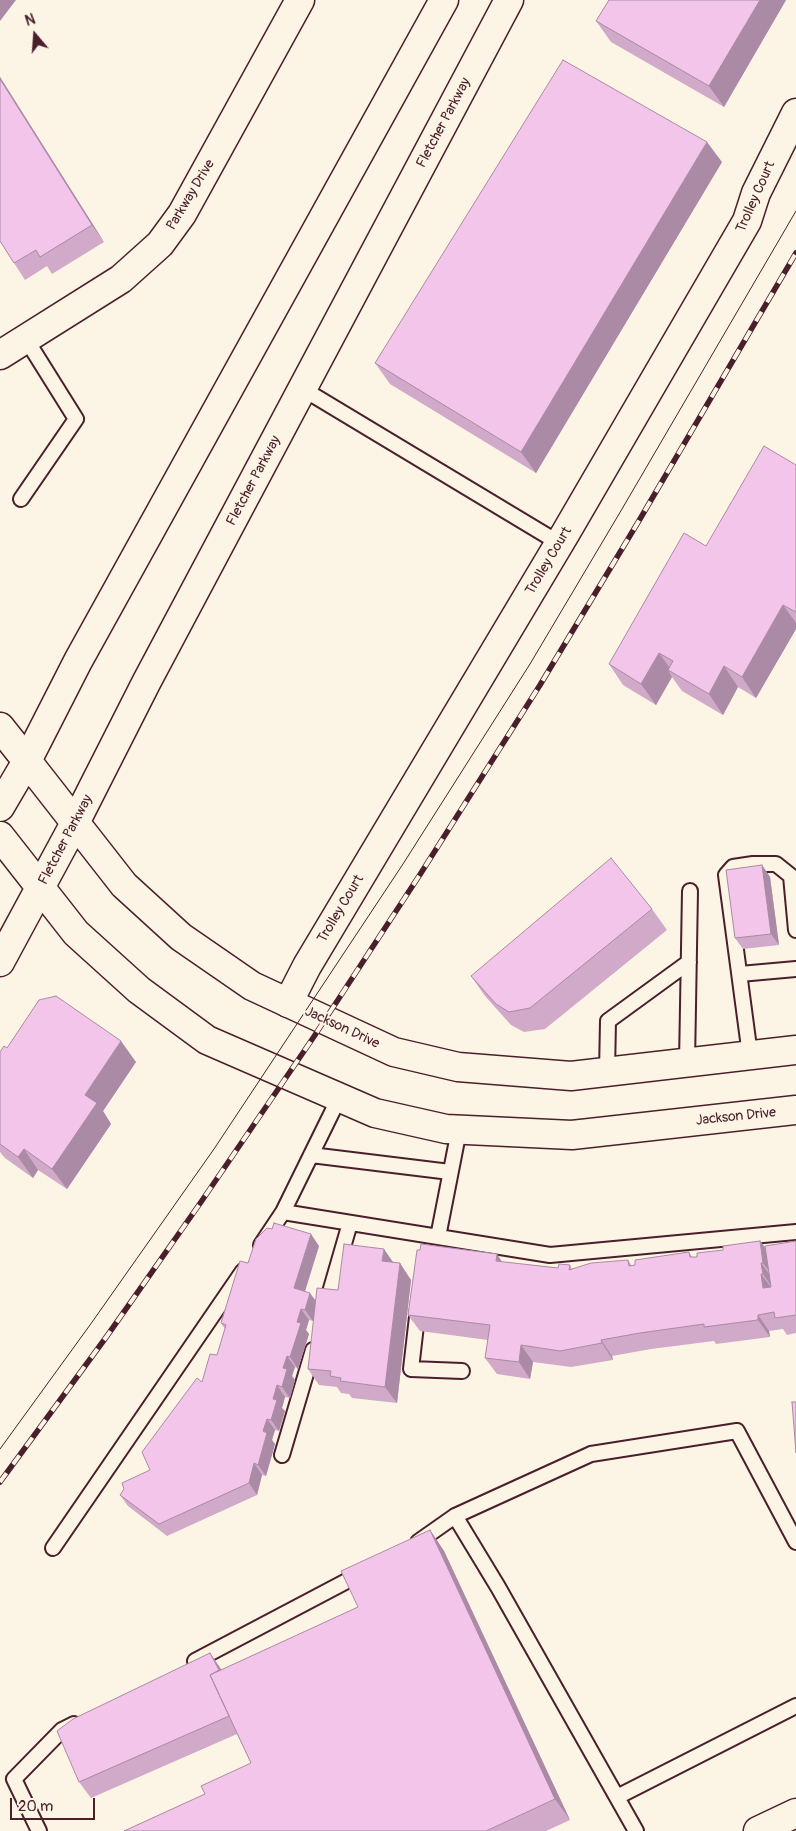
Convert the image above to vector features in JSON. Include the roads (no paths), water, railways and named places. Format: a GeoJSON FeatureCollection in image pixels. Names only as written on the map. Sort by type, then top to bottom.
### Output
{"type":"FeatureCollection","features":[{"type":"Feature","properties":{"kind":"main road","name":"Parkway Drive"},"geometry":{"type":"LineString","coordinates":[[8,348],[121,279],[160,244],[182,214],[300,0]]}},
{"type":"Feature","properties":{"kind":"main road"},"geometry":{"type":"LineString","coordinates":[[0,807],[27,761],[78,660],[444,0]]}},
{"type":"Feature","properties":{"kind":"main road","name":"Fletcher Parkway"},"geometry":{"type":"LineString","coordinates":[[0,962],[75,823],[151,673],[509,0]]}},
{"type":"Feature","properties":{"kind":"main road","name":"Trolley Court"},"geometry":{"type":"LineString","coordinates":[[288,1003],[307,966],[559,544],[747,221],[756,193],[796,113]]}},
{"type":"Feature","properties":{"kind":"main road","name":"Jackson Drive"},"geometry":{"type":"LineString","coordinates":[[0,727],[124,885],[181,937],[252,986],[394,1052],[458,1066],[571,1076],[796,1050]]}},
{"type":"Feature","properties":{"kind":"main road","name":"Jackson Drive"},"geometry":{"type":"LineString","coordinates":[[0,836],[76,933],[139,990],[207,1040],[375,1114],[446,1129],[572,1135],[796,1110]]}},
{"type":"Feature","properties":{"kind":"main road"},"geometry":{"type":"LineString","coordinates":[[758,1831],[796,1813]]}},
{"type":"Feature","properties":{"kind":"lane"},"geometry":{"type":"LineString","coordinates":[[8,348],[76,419],[21,499]]}},
{"type":"Feature","properties":{"kind":"lane"},"geometry":{"type":"LineString","coordinates":[[303,389],[559,544]]}},
{"type":"Feature","properties":{"kind":"lane"},"geometry":{"type":"LineString","coordinates":[[750,1055],[726,875],[733,868],[753,864],[776,864],[791,876],[796,930]]}},
{"type":"Feature","properties":{"kind":"lane"},"geometry":{"type":"LineString","coordinates":[[687,1062],[690,891]]}},
{"type":"Feature","properties":{"kind":"lane"},"geometry":{"type":"LineString","coordinates":[[607,1072],[608,1021],[688,962]]}},
{"type":"Feature","properties":{"kind":"lane"},"geometry":{"type":"LineString","coordinates":[[740,974],[796,969]]}},
{"type":"Feature","properties":{"kind":"lane"},"geometry":{"type":"LineString","coordinates":[[53,1548],[283,1212],[339,1098]]}},
{"type":"Feature","properties":{"kind":"lane"},"geometry":{"type":"LineString","coordinates":[[430,1239],[450,1172],[459,1130]]}},
{"type":"Feature","properties":{"kind":"lane"},"geometry":{"type":"LineString","coordinates":[[311,1155],[450,1172]]}},
{"type":"Feature","properties":{"kind":"lane"},"geometry":{"type":"LineString","coordinates":[[283,1212],[350,1222],[430,1239],[550,1255],[796,1232]]}},
{"type":"Feature","properties":{"kind":"lane"},"geometry":{"type":"LineString","coordinates":[[323,1316],[350,1222]]}},
{"type":"Feature","properties":{"kind":"lane"},"geometry":{"type":"LineString","coordinates":[[420,1293],[411,1369],[462,1371]]}},
{"type":"Feature","properties":{"kind":"lane"},"geometry":{"type":"LineString","coordinates":[[282,1455],[318,1334]]}},
{"type":"Feature","properties":{"kind":"lane"},"geometry":{"type":"LineString","coordinates":[[410,1548],[455,1516],[591,1454],[737,1431],[796,1542]]}},
{"type":"Feature","properties":{"kind":"lane"},"geometry":{"type":"LineString","coordinates":[[455,1516],[498,1587],[636,1831]]}},
{"type":"Feature","properties":{"kind":"lane"},"geometry":{"type":"LineString","coordinates":[[180,1669],[377,1565]]}},
{"type":"Feature","properties":{"kind":"lane"},"geometry":{"type":"LineString","coordinates":[[617,1797],[796,1706]]}},
{"type":"Feature","properties":{"kind":"lane"},"geometry":{"type":"LineString","coordinates":[[39,1831],[14,1779],[62,1730],[87,1717]]}},
{"type":"Feature","properties":{"kind":"tram line"},"geometry":{"type":"LineString","coordinates":[[0,1449],[214,1149],[403,864],[530,664],[796,211]]}},
{"type":"Feature","properties":{"kind":"railway"},"geometry":{"type":"LineString","coordinates":[[0,1482],[107,1336],[201,1202],[313,1038],[421,873],[540,685],[796,253]]}}]}
